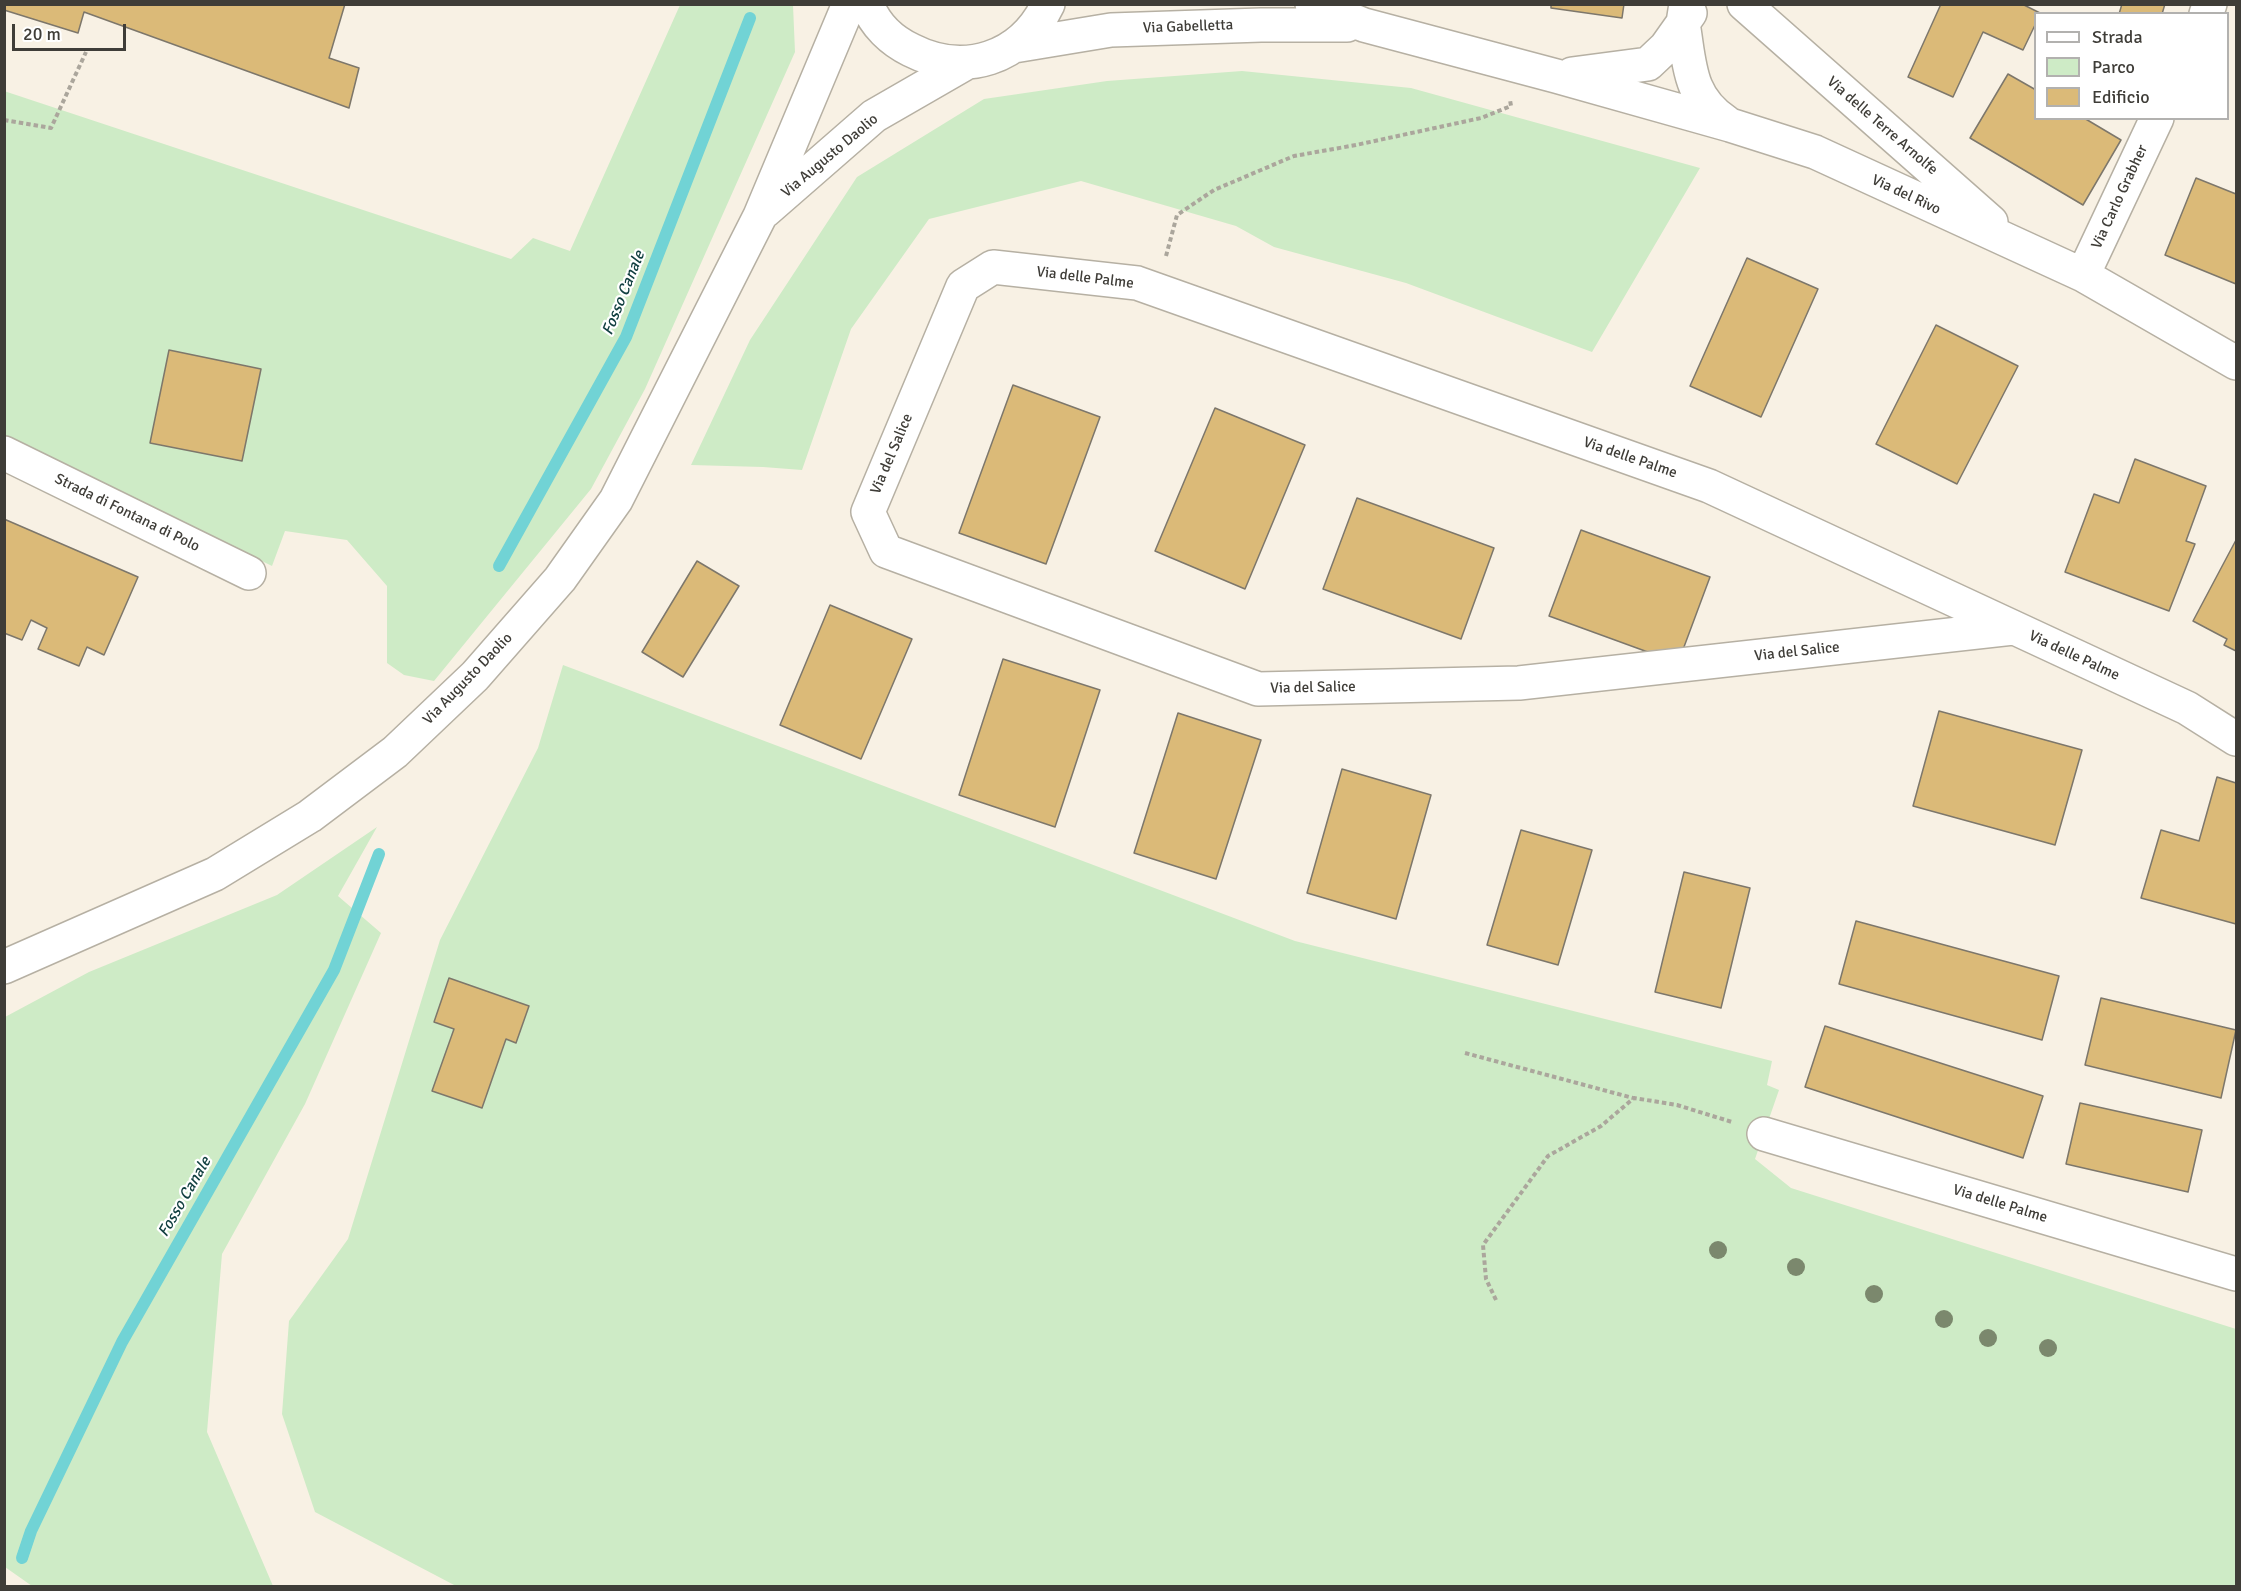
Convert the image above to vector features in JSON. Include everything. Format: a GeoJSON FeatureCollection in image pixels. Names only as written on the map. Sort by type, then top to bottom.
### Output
{"type":"FeatureCollection","features":[{"type":"Feature","properties":{"kind":"street"},"geometry":{"type":"LineString","coordinates":[[826,4],[827,58]]}},
{"type":"Feature","properties":{"kind":"street","name":"Via Augusto Daolio"},"geometry":{"type":"LineString","coordinates":[[4,967],[215,874],[291,827],[395,752],[475,676],[560,579],[616,500],[760,216],[849,4]]}},
{"type":"Feature","properties":{"kind":"street"},"geometry":{"type":"LineString","coordinates":[[867,4],[871,16],[896,43],[929,59],[966,63],[991,57],[1014,46],[1040,21],[1048,4]]}},
{"type":"Feature","properties":{"kind":"street","name":"Via Gabelletta"},"geometry":{"type":"LineString","coordinates":[[1312,4],[1364,25],[1556,76]]}},
{"type":"Feature","properties":{"kind":"street","name":"Via delle Terre Arnolfe"},"geometry":{"type":"LineString","coordinates":[[1744,4],[2019,247]]}},
{"type":"Feature","properties":{"kind":"street"},"geometry":{"type":"LineString","coordinates":[[1556,76],[1648,64],[1666,47],[1688,11]]}},
{"type":"Feature","properties":{"kind":"street"},"geometry":{"type":"LineString","coordinates":[[1688,11],[1695,90],[1712,113],[1730,125]]}},
{"type":"Feature","properties":{"kind":"street","name":"Via Gabelletta"},"geometry":{"type":"LineString","coordinates":[[1014,46],[1111,30],[1261,25],[1364,25]]}},
{"type":"Feature","properties":{"kind":"street","name":"Via Augusto Daolio"},"geometry":{"type":"LineString","coordinates":[[760,216],[874,116],[966,63]]}},
{"type":"Feature","properties":{"kind":"street","name":"Via del Rivo"},"geometry":{"type":"LineString","coordinates":[[1556,76],[1730,125],[1815,152],[2083,275],[2236,363]]}},
{"type":"Feature","properties":{"kind":"street","name":"Via Carlo Grabher"},"geometry":{"type":"LineString","coordinates":[[2083,275],[2156,120]]}},
{"type":"Feature","properties":{"kind":"street","name":"Via delle Palme"},"geometry":{"type":"LineString","coordinates":[[993,267],[1137,283],[1709,486],[2187,708],[2236,739]]}},
{"type":"Feature","properties":{"kind":"street","name":"Via del Salice"},"geometry":{"type":"LineString","coordinates":[[993,267],[963,286],[868,512],[886,551],[1257,689],[1519,683],[2013,628]]}},
{"type":"Feature","properties":{"kind":"street","name":"Strada di Fontana di Polo"},"geometry":{"type":"LineString","coordinates":[[4,453],[249,573]]}},
{"type":"Feature","properties":{"kind":"street","name":"Via delle Palme"},"geometry":{"type":"LineString","coordinates":[[1764,1134],[2236,1274]]}},
{"type":"Feature","properties":{"kind":"path"},"geometry":{"type":"LineString","coordinates":[[4,120],[51,128],[86,52]]}},
{"type":"Feature","properties":{"kind":"path"},"geometry":{"type":"LineString","coordinates":[[1156,290],[1177,215],[1214,190],[1294,156],[1481,118],[1511,106],[1506,63]]}},
{"type":"Feature","properties":{"kind":"path"},"geometry":{"type":"LineString","coordinates":[[1465,1053],[1634,1098],[1677,1105],[1764,1134]]}},
{"type":"Feature","properties":{"kind":"path"},"geometry":{"type":"LineString","coordinates":[[1496,1300],[1486,1279],[1483,1245],[1548,1156],[1601,1126],[1634,1098]]}},
{"type":"Feature","properties":{"kind":"green space"},"geometry":{"type":"Polygon","coordinates":[[[680,5],[793,5],[795,52],[645,389],[591,489],[434,681],[404,675],[387,663],[387,586],[347,540],[285,531],[272,566],[5,435],[4,91],[511,259],[533,238],[570,251],[680,5]]]}},
{"type":"Feature","properties":{"kind":"green space"},"geometry":{"type":"Polygon","coordinates":[[[1242,71],[1411,88],[1700,168],[1592,352],[1406,283],[1274,247],[1236,226],[1081,181],[929,219],[851,329],[802,470],[691,465],[750,340],[857,177],[984,99],[1107,81],[1242,71]]]}},
{"type":"Feature","properties":{"kind":"green space"},"geometry":{"type":"Polygon","coordinates":[[[563,665],[1295,941],[1772,1061],[1767,1085],[1779,1090],[1755,1159],[1791,1188],[2236,1329],[2236,1586],[456,1586],[315,1512],[282,1414],[289,1321],[348,1239],[440,940],[538,748],[563,665]]]}},
{"type":"Feature","properties":{"kind":"green space"},"geometry":{"type":"Polygon","coordinates":[[[377,827],[338,896],[381,933],[305,1104],[222,1254],[207,1432],[273,1586],[32,1586],[5,1567],[5,1017],[89,972],[277,895],[377,827]]]}},
{"type":"Feature","properties":{"kind":"building"},"geometry":{"type":"Polygon","coordinates":[[[4,4],[345,4],[329,58],[359,68],[349,108],[84,12],[78,33],[4,10],[4,4]]]}},
{"type":"Feature","properties":{"kind":"building"},"geometry":{"type":"Polygon","coordinates":[[[1551,4],[1624,4],[1622,18],[1551,8],[1551,4]]]}},
{"type":"Feature","properties":{"kind":"building"},"geometry":{"type":"Polygon","coordinates":[[[1941,4],[2022,4],[2038,12],[2034,12],[2034,27],[2023,50],[1983,32],[1953,97],[1908,77],[1941,4]]]}},
{"type":"Feature","properties":{"kind":"building"},"geometry":{"type":"Polygon","coordinates":[[[2122,4],[2165,4],[2163,12],[2120,12],[2122,4]]]}},
{"type":"Feature","properties":{"kind":"building"},"geometry":{"type":"Polygon","coordinates":[[[2008,74],[2034,89],[2034,120],[2087,120],[2121,140],[2083,205],[1970,138],[2008,74]]]}},
{"type":"Feature","properties":{"kind":"building"},"geometry":{"type":"Polygon","coordinates":[[[2196,178],[2236,194],[2236,284],[2165,255],[2196,178]]]}},
{"type":"Feature","properties":{"kind":"building"},"geometry":{"type":"Polygon","coordinates":[[[1747,258],[1818,289],[1761,417],[1690,386],[1747,258]]]}},
{"type":"Feature","properties":{"kind":"building"},"geometry":{"type":"Polygon","coordinates":[[[1936,325],[2018,366],[1957,484],[1876,444],[1936,325]]]}},
{"type":"Feature","properties":{"kind":"building"},"geometry":{"type":"Polygon","coordinates":[[[169,350],[261,369],[242,461],[150,443],[169,350]]]}},
{"type":"Feature","properties":{"kind":"building"},"geometry":{"type":"Polygon","coordinates":[[[1013,385],[1100,417],[1046,564],[959,533],[1013,385]]]}},
{"type":"Feature","properties":{"kind":"building"},"geometry":{"type":"Polygon","coordinates":[[[1215,408],[1305,445],[1245,589],[1155,551],[1215,408]]]}},
{"type":"Feature","properties":{"kind":"building"},"geometry":{"type":"Polygon","coordinates":[[[2135,459],[2206,486],[2186,541],[2195,544],[2169,611],[2065,572],[2094,494],[2119,503],[2135,459]]]}},
{"type":"Feature","properties":{"kind":"building"},"geometry":{"type":"Polygon","coordinates":[[[1357,498],[1494,548],[1461,639],[1323,589],[1357,498]]]}},
{"type":"Feature","properties":{"kind":"building"},"geometry":{"type":"Polygon","coordinates":[[[4,519],[138,577],[104,655],[87,647],[79,666],[38,649],[47,628],[31,620],[22,640],[4,633],[4,519]]]}},
{"type":"Feature","properties":{"kind":"building"},"geometry":{"type":"Polygon","coordinates":[[[1581,530],[1710,577],[1678,663],[1549,616],[1581,530]]]}},
{"type":"Feature","properties":{"kind":"building"},"geometry":{"type":"Polygon","coordinates":[[[2236,540],[2236,651],[2224,645],[2227,639],[2193,621],[2236,540]]]}},
{"type":"Feature","properties":{"kind":"building"},"geometry":{"type":"Polygon","coordinates":[[[697,561],[739,586],[683,677],[642,652],[697,561]]]}},
{"type":"Feature","properties":{"kind":"building"},"geometry":{"type":"Polygon","coordinates":[[[830,605],[912,639],[861,759],[780,725],[830,605]]]}},
{"type":"Feature","properties":{"kind":"building"},"geometry":{"type":"Polygon","coordinates":[[[1003,659],[1100,690],[1055,827],[959,795],[1003,659]]]}},
{"type":"Feature","properties":{"kind":"building"},"geometry":{"type":"Polygon","coordinates":[[[1939,711],[2082,750],[2055,845],[1913,806],[1939,711]]]}},
{"type":"Feature","properties":{"kind":"building"},"geometry":{"type":"Polygon","coordinates":[[[1178,713],[1261,740],[1216,879],[1134,853],[1178,713]]]}},
{"type":"Feature","properties":{"kind":"building"},"geometry":{"type":"Polygon","coordinates":[[[1342,769],[1431,795],[1396,919],[1307,893],[1342,769]]]}},
{"type":"Feature","properties":{"kind":"building"},"geometry":{"type":"Polygon","coordinates":[[[2217,777],[2236,783],[2236,924],[2141,898],[2161,830],[2199,841],[2217,777]]]}},
{"type":"Feature","properties":{"kind":"building"},"geometry":{"type":"Polygon","coordinates":[[[1521,830],[1592,850],[1558,965],[1487,945],[1521,830]]]}},
{"type":"Feature","properties":{"kind":"building"},"geometry":{"type":"Polygon","coordinates":[[[1684,872],[1750,888],[1721,1008],[1655,992],[1684,872]]]}},
{"type":"Feature","properties":{"kind":"building"},"geometry":{"type":"Polygon","coordinates":[[[1856,921],[2059,976],[2042,1040],[1839,984],[1856,921]]]}},
{"type":"Feature","properties":{"kind":"building"},"geometry":{"type":"Polygon","coordinates":[[[449,978],[529,1006],[516,1043],[506,1039],[482,1108],[432,1091],[454,1029],[434,1022],[449,978]]]}},
{"type":"Feature","properties":{"kind":"building"},"geometry":{"type":"Polygon","coordinates":[[[2101,998],[2236,1030],[2221,1098],[2085,1065],[2101,998]]]}},
{"type":"Feature","properties":{"kind":"building"},"geometry":{"type":"Polygon","coordinates":[[[1825,1026],[2043,1096],[2023,1158],[1805,1087],[1825,1026]]]}},
{"type":"Feature","properties":{"kind":"building"},"geometry":{"type":"Polygon","coordinates":[[[2080,1103],[2202,1130],[2188,1192],[2066,1164],[2080,1103]]]}},
{"type":"Feature","properties":{"kind":"waterway","name":"Fosso Canale"},"geometry":{"type":"LineString","coordinates":[[499,566],[626,337],[750,18]]}},
{"type":"Feature","properties":{"kind":"waterway","name":"Fosso Canale"},"geometry":{"type":"LineString","coordinates":[[22,1558],[31,1531],[122,1342],[334,970],[379,854]]}}]}
